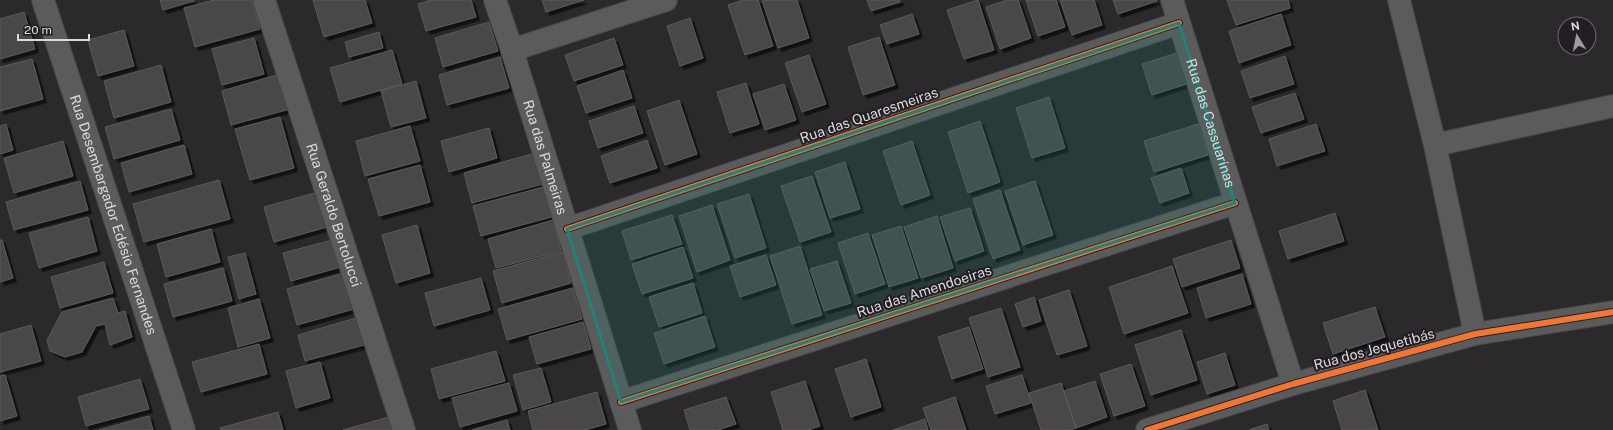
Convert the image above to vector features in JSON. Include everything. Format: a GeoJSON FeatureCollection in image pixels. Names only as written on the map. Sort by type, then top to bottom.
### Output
{"type":"FeatureCollection","features":[{"type":"Feature","properties":{"kind":"street","name":"Rua Desembargador Edésio Fernandes"},"geometry":{"type":"LineString","coordinates":[[43,0],[184,430]]}},
{"type":"Feature","properties":{"kind":"street","name":"Rua Geraldo Bertolucci"},"geometry":{"type":"LineString","coordinates":[[264,0],[404,430]]}},
{"type":"Feature","properties":{"kind":"street","name":"Rua das Palmeiras"},"geometry":{"type":"LineString","coordinates":[[495,0],[512,50],[630,430]]}},
{"type":"Feature","properties":{"kind":"street"},"geometry":{"type":"LineString","coordinates":[[512,50],[666,0]]}},
{"type":"Feature","properties":{"kind":"street","name":"Rua das Cassuarínas"},"geometry":{"type":"LineString","coordinates":[[1172,0],[1293,384]]}},
{"type":"Feature","properties":{"kind":"street"},"geometry":{"type":"LineString","coordinates":[[1399,0],[1435,145],[1475,334]]}},
{"type":"Feature","properties":{"kind":"street","name":"Rua das Quaresmeiras"},"geometry":{"type":"LineString","coordinates":[[567,229],[1179,23]]}},
{"type":"Feature","properties":{"kind":"street"},"geometry":{"type":"LineString","coordinates":[[1435,145],[1613,106]]}},
{"type":"Feature","properties":{"kind":"street","name":"Rua das Amendoeiras"},"geometry":{"type":"LineString","coordinates":[[621,402],[1235,203]]}},
{"type":"Feature","properties":{"kind":"street","name":"Rua dos Jequetibás"},"geometry":{"type":"LineString","coordinates":[[1147,430],[1293,384],[1475,334],[1613,312]]}},
{"type":"Feature","properties":{"kind":"highlighted area"},"geometry":{"type":"Polygon","coordinates":[[[1179,23],[1235,203],[621,402],[567,229],[1179,23]]]}},
{"type":"Feature","properties":{"kind":"building"},"geometry":{"type":"Polygon","coordinates":[[[160,0],[194,0],[194,1],[163,10],[160,0]]]}},
{"type":"Feature","properties":{"kind":"building"},"geometry":{"type":"Polygon","coordinates":[[[214,0],[252,0],[260,29],[195,47],[184,8],[214,0]]]}},
{"type":"Feature","properties":{"kind":"building"},"geometry":{"type":"Polygon","coordinates":[[[313,0],[365,0],[372,23],[324,37],[313,0]]]}},
{"type":"Feature","properties":{"kind":"building"},"geometry":{"type":"Polygon","coordinates":[[[431,0],[471,0],[476,17],[426,31],[418,4],[431,0]]]}},
{"type":"Feature","properties":{"kind":"building"},"geometry":{"type":"Polygon","coordinates":[[[542,0],[584,0],[546,12],[542,0]]]}},
{"type":"Feature","properties":{"kind":"building"},"geometry":{"type":"Polygon","coordinates":[[[743,0],[758,0],[773,46],[745,55],[728,5],[743,0]]]}},
{"type":"Feature","properties":{"kind":"building"},"geometry":{"type":"Polygon","coordinates":[[[762,0],[797,0],[809,38],[778,48],[762,0]]]}},
{"type":"Feature","properties":{"kind":"building"},"geometry":{"type":"Polygon","coordinates":[[[867,0],[900,0],[900,2],[871,11],[867,0]]]}},
{"type":"Feature","properties":{"kind":"building"},"geometry":{"type":"Polygon","coordinates":[[[978,0],[994,50],[964,59],[947,10],[978,0]]]}},
{"type":"Feature","properties":{"kind":"building"},"geometry":{"type":"Polygon","coordinates":[[[1007,0],[1018,0],[1031,38],[1000,49],[986,7],[1007,0]]]}},
{"type":"Feature","properties":{"kind":"building"},"geometry":{"type":"Polygon","coordinates":[[[1026,0],[1056,0],[1065,27],[1038,36],[1026,0]]]}},
{"type":"Feature","properties":{"kind":"building"},"geometry":{"type":"Polygon","coordinates":[[[1060,0],[1094,0],[1102,25],[1072,35],[1060,0]]]}},
{"type":"Feature","properties":{"kind":"building"},"geometry":{"type":"Polygon","coordinates":[[[1113,0],[1156,0],[1157,1],[1118,14],[1113,0]]]}},
{"type":"Feature","properties":{"kind":"building"},"geometry":{"type":"Polygon","coordinates":[[[1227,0],[1288,0],[1290,8],[1236,25],[1227,0]]]}},
{"type":"Feature","properties":{"kind":"building"},"geometry":{"type":"Polygon","coordinates":[[[24,12],[35,49],[0,59],[0,19],[24,12]]]}},
{"type":"Feature","properties":{"kind":"building"},"geometry":{"type":"Polygon","coordinates":[[[912,14],[919,34],[887,44],[880,25],[912,14]]]}},
{"type":"Feature","properties":{"kind":"building"},"geometry":{"type":"Polygon","coordinates":[[[1281,14],[1291,45],[1239,63],[1229,31],[1281,14]]]}},
{"type":"Feature","properties":{"kind":"building"},"geometry":{"type":"Polygon","coordinates":[[[690,18],[703,58],[680,66],[667,26],[690,18]]]}},
{"type":"Feature","properties":{"kind":"building"},"geometry":{"type":"Polygon","coordinates":[[[489,22],[498,51],[443,67],[435,38],[489,22]]]}},
{"type":"Feature","properties":{"kind":"building"},"geometry":{"type":"Polygon","coordinates":[[[124,30],[134,66],[98,76],[88,40],[124,30]]]}},
{"type":"Feature","properties":{"kind":"building"},"geometry":{"type":"Polygon","coordinates":[[[379,32],[383,48],[349,57],[345,42],[379,32]]]}},
{"type":"Feature","properties":{"kind":"building"},"geometry":{"type":"Polygon","coordinates":[[[879,37],[895,85],[863,95],[848,47],[879,37]]]}},
{"type":"Feature","properties":{"kind":"building"},"geometry":{"type":"Polygon","coordinates":[[[254,38],[264,74],[222,85],[212,49],[254,38]]]}},
{"type":"Feature","properties":{"kind":"building"},"geometry":{"type":"Polygon","coordinates":[[[614,38],[623,65],[574,81],[565,55],[614,38]]]}},
{"type":"Feature","properties":{"kind":"building"},"geometry":{"type":"Polygon","coordinates":[[[392,50],[402,84],[340,102],[330,68],[392,50]]]}},
{"type":"Feature","properties":{"kind":"building"},"geometry":{"type":"Polygon","coordinates":[[[1186,50],[1196,81],[1152,95],[1142,64],[1186,50]]]}},
{"type":"Feature","properties":{"kind":"building"},"geometry":{"type":"Polygon","coordinates":[[[809,55],[826,104],[802,112],[785,63],[809,55]]]}},
{"type":"Feature","properties":{"kind":"building"},"geometry":{"type":"Polygon","coordinates":[[[1285,56],[1294,84],[1250,98],[1241,71],[1285,56]]]}},
{"type":"Feature","properties":{"kind":"building"},"geometry":{"type":"Polygon","coordinates":[[[500,57],[509,88],[447,105],[439,75],[500,57]]]}},
{"type":"Feature","properties":{"kind":"building"},"geometry":{"type":"Polygon","coordinates":[[[32,59],[43,99],[0,111],[0,67],[32,59]]]}},
{"type":"Feature","properties":{"kind":"building"},"geometry":{"type":"Polygon","coordinates":[[[161,65],[171,102],[114,118],[104,81],[161,65]]]}},
{"type":"Feature","properties":{"kind":"building"},"geometry":{"type":"Polygon","coordinates":[[[623,70],[632,98],[586,113],[577,86],[623,70]]]}},
{"type":"Feature","properties":{"kind":"building"},"geometry":{"type":"Polygon","coordinates":[[[280,74],[290,109],[231,125],[222,91],[280,74]]]}},
{"type":"Feature","properties":{"kind":"building"},"geometry":{"type":"Polygon","coordinates":[[[416,81],[426,118],[391,127],[381,91],[416,81]]]}},
{"type":"Feature","properties":{"kind":"building"},"geometry":{"type":"Polygon","coordinates":[[[746,83],[759,124],[730,133],[717,92],[746,83]]]}},
{"type":"Feature","properties":{"kind":"building"},"geometry":{"type":"Polygon","coordinates":[[[784,84],[796,120],[765,130],[753,94],[784,84]]]}},
{"type":"Feature","properties":{"kind":"building"},"geometry":{"type":"Polygon","coordinates":[[[1295,93],[1304,119],[1261,133],[1252,107],[1295,93]]]}},
{"type":"Feature","properties":{"kind":"building"},"geometry":{"type":"Polygon","coordinates":[[[1049,97],[1065,148],[1032,158],[1016,108],[1049,97]]]}},
{"type":"Feature","properties":{"kind":"building"},"geometry":{"type":"Polygon","coordinates":[[[679,100],[697,154],[665,165],[647,111],[679,100]]]}},
{"type":"Feature","properties":{"kind":"building"},"geometry":{"type":"Polygon","coordinates":[[[634,106],[643,133],[598,148],[589,121],[634,106]]]}},
{"type":"Feature","properties":{"kind":"building"},"geometry":{"type":"Polygon","coordinates":[[[171,109],[180,140],[114,159],[105,127],[171,109]]]}},
{"type":"Feature","properties":{"kind":"building"},"geometry":{"type":"Polygon","coordinates":[[[280,117],[294,168],[250,180],[235,129],[280,117]]]}},
{"type":"Feature","properties":{"kind":"building"},"geometry":{"type":"Polygon","coordinates":[[[980,121],[1000,182],[968,193],[948,132],[980,121]]]}},
{"type":"Feature","properties":{"kind":"building"},"geometry":{"type":"Polygon","coordinates":[[[6,124],[13,150],[0,154],[0,126],[6,124]]]}},
{"type":"Feature","properties":{"kind":"building"},"geometry":{"type":"Polygon","coordinates":[[[1198,124],[1208,155],[1154,172],[1144,141],[1198,124]]]}},
{"type":"Feature","properties":{"kind":"building"},"geometry":{"type":"Polygon","coordinates":[[[1316,124],[1325,151],[1277,166],[1269,139],[1316,124]]]}},
{"type":"Feature","properties":{"kind":"building"},"geometry":{"type":"Polygon","coordinates":[[[410,126],[420,161],[365,176],[356,141],[410,126]]]}},
{"type":"Feature","properties":{"kind":"building"},"geometry":{"type":"Polygon","coordinates":[[[489,128],[497,158],[449,172],[441,141],[489,128]]]}},
{"type":"Feature","properties":{"kind":"building"},"geometry":{"type":"Polygon","coordinates":[[[647,140],[657,168],[610,183],[601,156],[647,140]]]}},
{"type":"Feature","properties":{"kind":"building"},"geometry":{"type":"Polygon","coordinates":[[[63,141],[73,176],[14,193],[4,158],[63,141]]]}},
{"type":"Feature","properties":{"kind":"building"},"geometry":{"type":"Polygon","coordinates":[[[912,141],[930,195],[901,205],[883,151],[912,141]]]}},
{"type":"Feature","properties":{"kind":"building"},"geometry":{"type":"Polygon","coordinates":[[[184,145],[192,174],[129,192],[121,163],[184,145]]]}},
{"type":"Feature","properties":{"kind":"building"},"geometry":{"type":"Polygon","coordinates":[[[535,153],[543,184],[472,203],[464,173],[535,153]]]}},
{"type":"Feature","properties":{"kind":"building"},"geometry":{"type":"Polygon","coordinates":[[[845,162],[860,209],[830,218],[815,172],[845,162]]]}},
{"type":"Feature","properties":{"kind":"building"},"geometry":{"type":"Polygon","coordinates":[[[420,165],[430,202],[379,216],[368,179],[420,165]]]}},
{"type":"Feature","properties":{"kind":"building"},"geometry":{"type":"Polygon","coordinates":[[[1181,168],[1189,193],[1160,203],[1151,178],[1181,168]]]}},
{"type":"Feature","properties":{"kind":"building"},"geometry":{"type":"Polygon","coordinates":[[[812,176],[831,232],[800,242],[781,186],[812,176]]]}},
{"type":"Feature","properties":{"kind":"building"},"geometry":{"type":"Polygon","coordinates":[[[219,180],[230,219],[144,242],[133,204],[219,180]]]}},
{"type":"Feature","properties":{"kind":"building"},"geometry":{"type":"Polygon","coordinates":[[[80,181],[88,210],[14,230],[6,202],[80,181]]]}},
{"type":"Feature","properties":{"kind":"building"},"geometry":{"type":"Polygon","coordinates":[[[1035,181],[1053,235],[1023,245],[1005,191],[1035,181]]]}},
{"type":"Feature","properties":{"kind":"building"},"geometry":{"type":"Polygon","coordinates":[[[547,186],[555,216],[481,236],[473,206],[547,186]]]}},
{"type":"Feature","properties":{"kind":"building"},"geometry":{"type":"Polygon","coordinates":[[[1000,190],[1020,250],[993,259],[973,199],[1000,190]]]}},
{"type":"Feature","properties":{"kind":"building"},"geometry":{"type":"Polygon","coordinates":[[[318,192],[327,227],[274,242],[264,207],[318,192]]]}},
{"type":"Feature","properties":{"kind":"building"},"geometry":{"type":"Polygon","coordinates":[[[749,194],[766,248],[735,258],[717,204],[749,194]]]}},
{"type":"Feature","properties":{"kind":"building"},"geometry":{"type":"Polygon","coordinates":[[[712,205],[730,260],[697,272],[679,216],[712,205]]]}},
{"type":"Feature","properties":{"kind":"building"},"geometry":{"type":"Polygon","coordinates":[[[970,208],[984,251],[955,261],[940,217],[970,208]]]}},
{"type":"Feature","properties":{"kind":"building"},"geometry":{"type":"Polygon","coordinates":[[[1335,213],[1344,241],[1288,259],[1279,231],[1335,213]]]}},
{"type":"Feature","properties":{"kind":"building"},"geometry":{"type":"Polygon","coordinates":[[[672,215],[682,244],[631,260],[622,231],[672,215]]]}},
{"type":"Feature","properties":{"kind":"building"},"geometry":{"type":"Polygon","coordinates":[[[937,216],[953,268],[921,278],[904,227],[937,216]]]}},
{"type":"Feature","properties":{"kind":"building"},"geometry":{"type":"Polygon","coordinates":[[[88,217],[97,251],[39,268],[29,233],[88,217]]]}},
{"type":"Feature","properties":{"kind":"building"},"geometry":{"type":"Polygon","coordinates":[[[553,220],[561,251],[496,268],[488,239],[553,220]]]}},
{"type":"Feature","properties":{"kind":"building"},"geometry":{"type":"Polygon","coordinates":[[[417,225],[430,273],[396,283],[382,235],[417,225]]]}},
{"type":"Feature","properties":{"kind":"building"},"geometry":{"type":"Polygon","coordinates":[[[901,226],[918,278],[889,287],[872,235],[901,226]]]}},
{"type":"Feature","properties":{"kind":"building"},"geometry":{"type":"Polygon","coordinates":[[[211,229],[220,262],[166,277],[157,244],[211,229]]]}},
{"type":"Feature","properties":{"kind":"building"},"geometry":{"type":"Polygon","coordinates":[[[868,233],[885,284],[855,294],[838,243],[868,233]]]}},
{"type":"Feature","properties":{"kind":"building"},"geometry":{"type":"Polygon","coordinates":[[[0,240],[2,240],[13,278],[0,282],[0,240]]]}},
{"type":"Feature","properties":{"kind":"building"},"geometry":{"type":"Polygon","coordinates":[[[333,240],[341,267],[291,281],[283,253],[333,240]]]}},
{"type":"Feature","properties":{"kind":"building"},"geometry":{"type":"Polygon","coordinates":[[[1231,240],[1240,268],[1182,287],[1173,259],[1231,240]]]}},
{"type":"Feature","properties":{"kind":"building"},"geometry":{"type":"Polygon","coordinates":[[[800,246],[822,315],[792,324],[770,256],[800,246]]]}},
{"type":"Feature","properties":{"kind":"building"},"geometry":{"type":"Polygon","coordinates":[[[683,247],[693,278],[642,294],[632,264],[683,247]]]}},
{"type":"Feature","properties":{"kind":"building"},"geometry":{"type":"Polygon","coordinates":[[[563,252],[571,283],[502,303],[493,271],[563,252]]]}},
{"type":"Feature","properties":{"kind":"building"},"geometry":{"type":"Polygon","coordinates":[[[245,253],[256,294],[239,299],[228,257],[245,253]]]}},
{"type":"Feature","properties":{"kind":"building"},"geometry":{"type":"Polygon","coordinates":[[[766,255],[776,285],[740,297],[730,266],[766,255]]]}},
{"type":"Feature","properties":{"kind":"building"},"geometry":{"type":"Polygon","coordinates":[[[837,261],[851,303],[824,311],[810,269],[837,261]]]}},
{"type":"Feature","properties":{"kind":"building"},"geometry":{"type":"Polygon","coordinates":[[[104,262],[113,293],[60,308],[51,277],[104,262]]]}},
{"type":"Feature","properties":{"kind":"building"},"geometry":{"type":"Polygon","coordinates":[[[1172,266],[1188,313],[1124,334],[1109,287],[1172,266]]]}},
{"type":"Feature","properties":{"kind":"building"},"geometry":{"type":"Polygon","coordinates":[[[223,268],[232,301],[173,317],[164,284],[223,268]]]}},
{"type":"Feature","properties":{"kind":"building"},"geometry":{"type":"Polygon","coordinates":[[[344,273],[354,309],[297,325],[287,289],[344,273]]]}},
{"type":"Feature","properties":{"kind":"building"},"geometry":{"type":"Polygon","coordinates":[[[1242,274],[1251,304],[1206,318],[1197,288],[1242,274]]]}},
{"type":"Feature","properties":{"kind":"building"},"geometry":{"type":"Polygon","coordinates":[[[481,278],[490,310],[434,326],[425,293],[481,278]]]}},
{"type":"Feature","properties":{"kind":"building"},"geometry":{"type":"Polygon","coordinates":[[[693,283],[702,313],[659,327],[649,297],[693,283]]]}},
{"type":"Feature","properties":{"kind":"building"},"geometry":{"type":"Polygon","coordinates":[[[573,288],[582,319],[507,340],[498,309],[573,288]]]}},
{"type":"Feature","properties":{"kind":"building"},"geometry":{"type":"Polygon","coordinates":[[[1069,290],[1087,346],[1057,355],[1039,300],[1069,290]]]}},
{"type":"Feature","properties":{"kind":"building"},"geometry":{"type":"Polygon","coordinates":[[[1034,297],[1041,321],[1023,327],[1015,304],[1034,297]]]}},
{"type":"Feature","properties":{"kind":"building"},"geometry":{"type":"Polygon","coordinates":[[[113,298],[118,313],[125,311],[132,337],[110,345],[105,324],[96,326],[82,352],[65,357],[50,351],[47,340],[62,312],[113,298]]]}},
{"type":"Feature","properties":{"kind":"building"},"geometry":{"type":"Polygon","coordinates":[[[259,299],[270,338],[238,347],[228,308],[259,299]]]}},
{"type":"Feature","properties":{"kind":"building"},"geometry":{"type":"Polygon","coordinates":[[[1375,307],[1385,337],[1333,354],[1323,323],[1375,307]]]}},
{"type":"Feature","properties":{"kind":"building"},"geometry":{"type":"Polygon","coordinates":[[[1001,308],[1020,367],[988,377],[969,318],[1001,308]]]}},
{"type":"Feature","properties":{"kind":"building"},"geometry":{"type":"Polygon","coordinates":[[[705,316],[715,347],[664,364],[654,333],[705,316]]]}},
{"type":"Feature","properties":{"kind":"building"},"geometry":{"type":"Polygon","coordinates":[[[356,318],[364,345],[305,361],[298,335],[356,318]]]}},
{"type":"Feature","properties":{"kind":"building"},"geometry":{"type":"Polygon","coordinates":[[[583,322],[591,349],[537,364],[529,337],[583,322]]]}},
{"type":"Feature","properties":{"kind":"building"},"geometry":{"type":"Polygon","coordinates":[[[31,325],[41,361],[0,372],[0,334],[31,325]]]}},
{"type":"Feature","properties":{"kind":"building"},"geometry":{"type":"Polygon","coordinates":[[[969,327],[983,369],[952,379],[938,337],[969,327]]]}},
{"type":"Feature","properties":{"kind":"building"},"geometry":{"type":"Polygon","coordinates":[[[1181,330],[1197,380],[1151,395],[1135,345],[1181,330]]]}},
{"type":"Feature","properties":{"kind":"building"},"geometry":{"type":"Polygon","coordinates":[[[259,344],[267,374],[201,392],[192,362],[259,344]]]}},
{"type":"Feature","properties":{"kind":"building"},"geometry":{"type":"Polygon","coordinates":[[[496,351],[505,381],[439,399],[431,369],[496,351]]]}},
{"type":"Feature","properties":{"kind":"building"},"geometry":{"type":"Polygon","coordinates":[[[1225,353],[1235,385],[1207,394],[1197,362],[1225,353]]]}},
{"type":"Feature","properties":{"kind":"building"},"geometry":{"type":"Polygon","coordinates":[[[866,359],[881,407],[851,417],[835,369],[866,359]]]}},
{"type":"Feature","properties":{"kind":"building"},"geometry":{"type":"Polygon","coordinates":[[[320,362],[330,398],[296,408],[286,371],[320,362]]]}},
{"type":"Feature","properties":{"kind":"building"},"geometry":{"type":"Polygon","coordinates":[[[1131,364],[1145,406],[1114,416],[1100,374],[1131,364]]]}},
{"type":"Feature","properties":{"kind":"building"},"geometry":{"type":"Polygon","coordinates":[[[541,368],[551,402],[523,410],[513,375],[541,368]]]}},
{"type":"Feature","properties":{"kind":"building"},"geometry":{"type":"Polygon","coordinates":[[[5,375],[17,416],[0,421],[0,376],[5,375]]]}},
{"type":"Feature","properties":{"kind":"building"},"geometry":{"type":"Polygon","coordinates":[[[1022,375],[1031,403],[995,414],[986,386],[1022,375]]]}},
{"type":"Feature","properties":{"kind":"building"},"geometry":{"type":"Polygon","coordinates":[[[140,379],[149,409],[86,426],[78,397],[140,379]]]}},
{"type":"Feature","properties":{"kind":"building"},"geometry":{"type":"Polygon","coordinates":[[[805,381],[820,426],[808,430],[783,430],[771,392],[805,381]]]}},
{"type":"Feature","properties":{"kind":"building"},"geometry":{"type":"Polygon","coordinates":[[[1095,381],[1107,417],[1076,428],[1064,391],[1095,381]]]}},
{"type":"Feature","properties":{"kind":"building"},"geometry":{"type":"Polygon","coordinates":[[[509,383],[517,411],[460,427],[452,398],[509,383]]]}},
{"type":"Feature","properties":{"kind":"building"},"geometry":{"type":"Polygon","coordinates":[[[1061,383],[1076,428],[1069,430],[1041,430],[1029,393],[1061,383]]]}},
{"type":"Feature","properties":{"kind":"building"},"geometry":{"type":"Polygon","coordinates":[[[1365,390],[1378,430],[1342,430],[1333,401],[1365,390]]]}},
{"type":"Feature","properties":{"kind":"building"},"geometry":{"type":"Polygon","coordinates":[[[597,392],[606,424],[585,430],[533,430],[528,411],[597,392]]]}},
{"type":"Feature","properties":{"kind":"building"},"geometry":{"type":"Polygon","coordinates":[[[726,397],[736,424],[718,430],[690,430],[684,410],[726,397]]]}},
{"type":"Feature","properties":{"kind":"building"},"geometry":{"type":"Polygon","coordinates":[[[955,397],[966,430],[931,430],[923,408],[955,397]]]}},
{"type":"Feature","properties":{"kind":"building"},"geometry":{"type":"Polygon","coordinates":[[[278,412],[283,430],[221,430],[220,428],[278,412]]]}},
{"type":"Feature","properties":{"kind":"building"},"geometry":{"type":"Polygon","coordinates":[[[149,416],[153,430],[99,430],[149,416]]]}},
{"type":"Feature","properties":{"kind":"building"},"geometry":{"type":"Polygon","coordinates":[[[389,417],[393,430],[343,430],[389,417]]]}},
{"type":"Feature","properties":{"kind":"building"},"geometry":{"type":"Polygon","coordinates":[[[925,419],[928,430],[893,430],[925,419]]]}},
{"type":"Feature","properties":{"kind":"building"},"geometry":{"type":"Polygon","coordinates":[[[507,420],[510,430],[472,430],[507,420]]]}},
{"type":"Feature","properties":{"kind":"building"},"geometry":{"type":"Polygon","coordinates":[[[1267,424],[1269,430],[1249,430],[1267,424]]]}},
{"type":"Feature","properties":{"kind":"cycle path"},"geometry":{"type":"LineString","coordinates":[[567,229],[1179,23]]}},
{"type":"Feature","properties":{"kind":"cycle path"},"geometry":{"type":"LineString","coordinates":[[621,402],[1235,203]]}},
{"type":"Feature","properties":{"kind":"cycle path"},"geometry":{"type":"LineString","coordinates":[[1147,430],[1293,384],[1475,334],[1613,312]]}}]}
